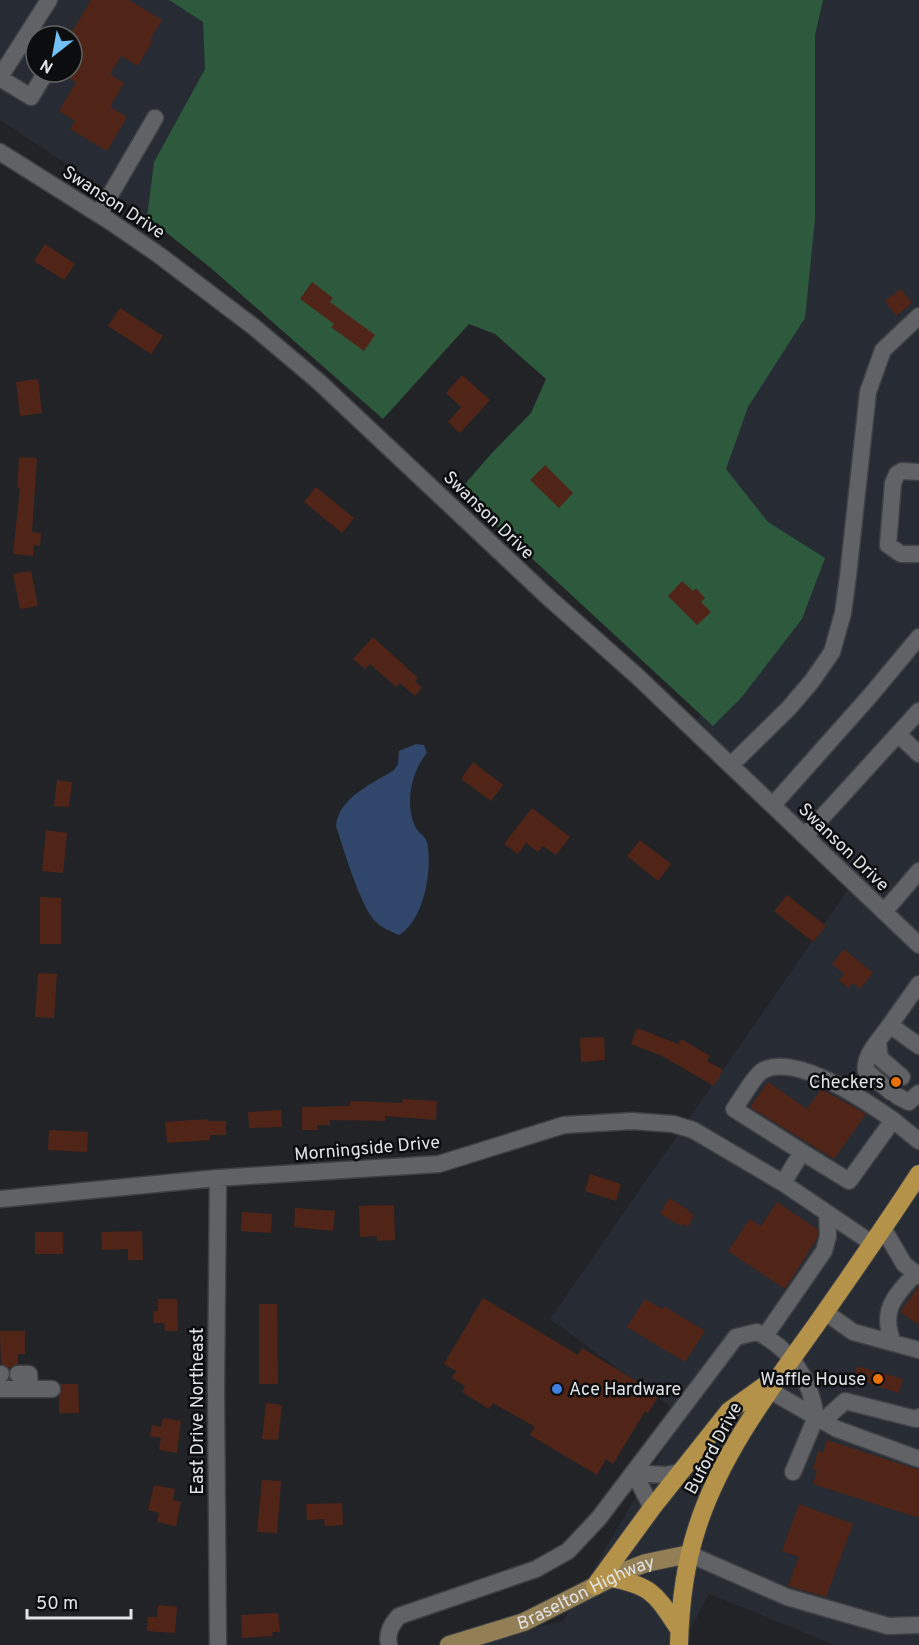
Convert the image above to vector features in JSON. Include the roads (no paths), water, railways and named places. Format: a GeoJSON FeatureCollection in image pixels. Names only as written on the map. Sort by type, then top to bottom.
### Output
{"type":"FeatureCollection","features":[{"type":"Feature","properties":{"kind":"highway","name":"Buford Drive"},"geometry":{"type":"LineString","coordinates":[[679,1637],[689,1554],[697,1527],[717,1479],[738,1438],[919,1174]]}},
{"type":"Feature","properties":{"kind":"highway"},"geometry":{"type":"LineString","coordinates":[[603,1582],[652,1508],[729,1411],[787,1365]]}},
{"type":"Feature","properties":{"kind":"highway"},"geometry":{"type":"LineString","coordinates":[[603,1582],[637,1583],[652,1592],[679,1637]]}},
{"type":"Feature","properties":{"kind":"main road","name":"Braselton Highway"},"geometry":{"type":"LineString","coordinates":[[448,1645],[524,1622],[646,1563],[689,1554]]}},
{"type":"Feature","properties":{"kind":"street"},"geometry":{"type":"LineString","coordinates":[[39,84],[31,97],[0,77],[49,0]]}},
{"type":"Feature","properties":{"kind":"street"},"geometry":{"type":"LineString","coordinates":[[99,214],[155,118]]}},
{"type":"Feature","properties":{"kind":"street","name":"Swanson Drive"},"geometry":{"type":"LineString","coordinates":[[0,152],[99,214],[212,293],[318,381],[549,598],[637,676],[919,945]]}},
{"type":"Feature","properties":{"kind":"street"},"geometry":{"type":"LineString","coordinates":[[731,765],[789,708],[832,652],[843,613],[847,585],[868,392],[883,350],[919,316]]}},
{"type":"Feature","properties":{"kind":"street"},"geometry":{"type":"LineString","coordinates":[[919,472],[902,471],[897,474],[893,483],[888,545],[902,554],[919,554]]}},
{"type":"Feature","properties":{"kind":"street"},"geometry":{"type":"LineString","coordinates":[[772,805],[869,697],[919,637]]}},
{"type":"Feature","properties":{"kind":"street"},"geometry":{"type":"LineString","coordinates":[[805,836],[919,711]]}},
{"type":"Feature","properties":{"kind":"street"},"geometry":{"type":"LineString","coordinates":[[898,734],[919,754]]}},
{"type":"Feature","properties":{"kind":"street"},"geometry":{"type":"LineString","coordinates":[[884,912],[913,890],[919,871]]}},
{"type":"Feature","properties":{"kind":"street"},"geometry":{"type":"LineString","coordinates":[[878,1043],[880,1058],[884,1064],[912,1084],[909,1102],[894,1094],[866,1071],[866,1062],[878,1043],[890,1024],[919,984]]}},
{"type":"Feature","properties":{"kind":"street"},"geometry":{"type":"LineString","coordinates":[[890,1024],[919,1046]]}},
{"type":"Feature","properties":{"kind":"street"},"geometry":{"type":"LineString","coordinates":[[893,1120],[849,1181],[734,1109],[760,1072],[779,1066],[809,1072],[841,1087],[893,1120],[919,1141]]}},
{"type":"Feature","properties":{"kind":"street","name":"Morningside Drive"},"geometry":{"type":"LineString","coordinates":[[0,1199],[218,1178],[439,1164],[564,1125],[633,1120],[673,1124],[693,1130],[783,1183],[873,1244]]}},
{"type":"Feature","properties":{"kind":"street"},"geometry":{"type":"LineString","coordinates":[[783,1183],[802,1152]]}},
{"type":"Feature","properties":{"kind":"street","name":"East Drive Northeast"},"geometry":{"type":"LineString","coordinates":[[218,1178],[216,1378],[218,1645]]}},
{"type":"Feature","properties":{"kind":"street"},"geometry":{"type":"LineString","coordinates":[[765,1336],[824,1251],[828,1236],[827,1213]]}},
{"type":"Feature","properties":{"kind":"street"},"geometry":{"type":"LineString","coordinates":[[883,1228],[904,1264],[917,1274],[889,1308],[887,1327],[893,1343]]}},
{"type":"Feature","properties":{"kind":"street"},"geometry":{"type":"LineString","coordinates":[[825,1312],[853,1332],[919,1350]]}},
{"type":"Feature","properties":{"kind":"street"},"geometry":{"type":"LineString","coordinates":[[389,1645],[387,1640],[391,1625],[399,1616],[536,1569],[568,1551],[599,1518],[736,1337],[757,1332],[765,1336],[787,1365],[805,1378],[820,1419]]}},
{"type":"Feature","properties":{"kind":"street"},"geometry":{"type":"LineString","coordinates":[[18,1374],[28,1374],[30,1389]]}},
{"type":"Feature","properties":{"kind":"street"},"geometry":{"type":"LineString","coordinates":[[0,1389],[52,1389]]}},
{"type":"Feature","properties":{"kind":"street"},"geometry":{"type":"LineString","coordinates":[[770,1390],[837,1429],[919,1459]]}},
{"type":"Feature","properties":{"kind":"street"},"geometry":{"type":"LineString","coordinates":[[794,1472],[820,1419],[845,1401],[916,1419],[919,1417]]}},
{"type":"Feature","properties":{"kind":"street"},"geometry":{"type":"LineString","coordinates":[[634,1473],[665,1475],[681,1472]]}},
{"type":"Feature","properties":{"kind":"street"},"geometry":{"type":"LineString","coordinates":[[634,1473],[652,1508]]}},
{"type":"Feature","properties":{"kind":"street"},"geometry":{"type":"LineString","coordinates":[[689,1554],[787,1597],[888,1626],[919,1625]]}},
{"type":"Feature","properties":{"kind":"water"},"geometry":{"type":"Polygon","coordinates":[[[416,744],[424,745],[427,753],[413,779],[410,810],[416,828],[427,842],[429,866],[425,893],[420,907],[408,928],[399,935],[379,925],[368,912],[352,875],[336,826],[338,816],[349,800],[394,770],[398,764],[399,751],[416,744]]]}},
{"type":"Feature","properties":{"kind":"place","name":"Checkers"},"geometry":{"type":"Point","coordinates":[896,1082]}},
{"type":"Feature","properties":{"kind":"place","name":"Waffle House"},"geometry":{"type":"Point","coordinates":[878,1379]}},
{"type":"Feature","properties":{"kind":"place","name":"Ace Hardware"},"geometry":{"type":"Point","coordinates":[557,1389]}}]}
